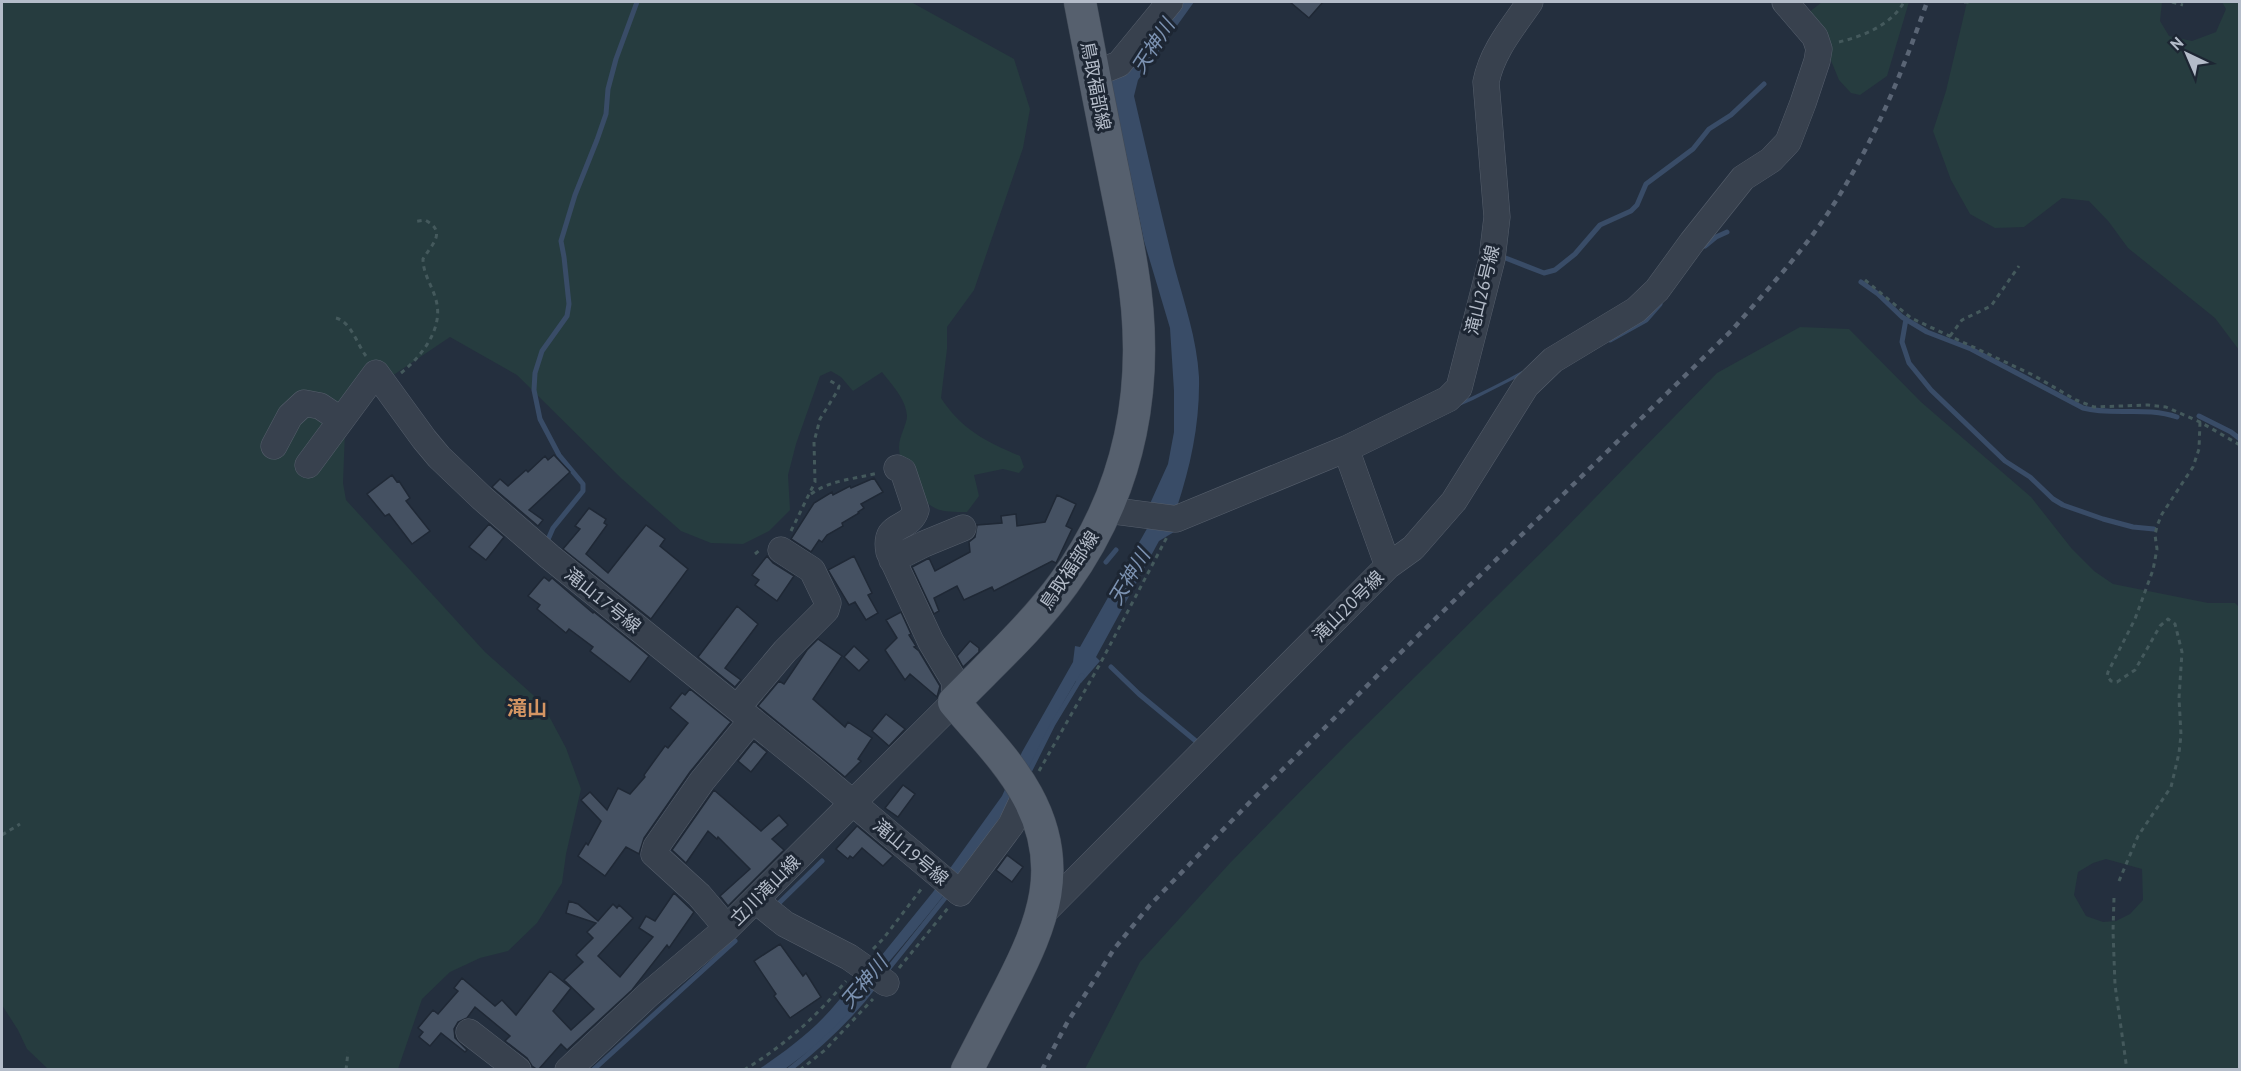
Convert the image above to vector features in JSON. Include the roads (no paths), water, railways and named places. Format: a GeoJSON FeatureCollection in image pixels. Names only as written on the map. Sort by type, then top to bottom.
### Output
{"type":"FeatureCollection","features":[{"type":"Feature","properties":{"kind":"main road","name":"鳥取福部線"},"geometry":{"type":"LineString","coordinates":[[954,702],[1049,603],[1078,562],[1107,510],[1124,463],[1132,429],[1140,360],[1132,269],[1080,2]]}},
{"type":"Feature","properties":{"kind":"main road"},"geometry":{"type":"LineString","coordinates":[[954,702],[1019,782],[1041,828],[1048,880],[1042,914],[1021,966],[967,1070]]}},
{"type":"Feature","properties":{"kind":"street"},"geometry":{"type":"LineString","coordinates":[[1094,74],[1119,64],[1170,2]]}},
{"type":"Feature","properties":{"kind":"street","name":"滝山26号線"},"geometry":{"type":"LineString","coordinates":[[1346,449],[1448,399],[1459,388],[1492,259],[1497,217],[1486,82],[1489,67],[1501,43],[1530,2]]}},
{"type":"Feature","properties":{"kind":"street"},"geometry":{"type":"LineString","coordinates":[[1388,566],[1413,548],[1454,501],[1526,386],[1553,360],[1636,310],[1657,290],[1743,178],[1771,160],[1788,142],[1817,61],[1819,49],[1815,37],[1785,2]]}},
{"type":"Feature","properties":{"kind":"street","name":"滝山17号線"},"geometry":{"type":"LineString","coordinates":[[341,420],[380,378],[424,439],[474,491],[550,557],[745,714],[852,804]]}},
{"type":"Feature","properties":{"kind":"street"},"geometry":{"type":"LineString","coordinates":[[274,446],[290,416],[304,403],[320,406],[341,420],[308,465]]}},
{"type":"Feature","properties":{"kind":"street"},"geometry":{"type":"LineString","coordinates":[[1107,510],[1174,520],[1346,449]]}},
{"type":"Feature","properties":{"kind":"street","name":"滝山20号線"},"geometry":{"type":"LineString","coordinates":[[1042,914],[1388,566],[1346,449]]}},
{"type":"Feature","properties":{"kind":"street"},"geometry":{"type":"LineString","coordinates":[[897,468],[903,471],[916,510],[911,518],[890,532],[886,540],[892,560],[931,642],[955,682],[954,702]]}},
{"type":"Feature","properties":{"kind":"street"},"geometry":{"type":"LineString","coordinates":[[911,518],[924,544]]}},
{"type":"Feature","properties":{"kind":"street"},"geometry":{"type":"LineString","coordinates":[[892,560],[963,528]]}},
{"type":"Feature","properties":{"kind":"street"},"geometry":{"type":"LineString","coordinates":[[727,928],[699,895],[654,854],[656,847],[702,781],[785,651],[826,610],[828,603],[812,570],[781,550]]}},
{"type":"Feature","properties":{"kind":"street","name":"立川滝山線"},"geometry":{"type":"LineString","coordinates":[[568,1070],[649,994],[727,928],[954,702]]}},
{"type":"Feature","properties":{"kind":"street","name":"滝山19号線"},"geometry":{"type":"LineString","coordinates":[[852,804],[960,893],[1011,825],[1019,782]]}},
{"type":"Feature","properties":{"kind":"street"},"geometry":{"type":"LineString","coordinates":[[755,900],[785,924],[858,964],[886,983]]}},
{"type":"Feature","properties":{"kind":"street"},"geometry":{"type":"LineString","coordinates":[[469,1032],[518,1070]]}},
{"type":"Feature","properties":{"kind":"water","name":"天神川"},"geometry":{"type":"Polygon","coordinates":[[[1174,2],[1194,2],[1138,80],[1134,96],[1198,363],[1199,394],[1196,427],[1177,507],[1396,430],[1439,412],[1522,371],[1524,374],[1473,400],[1184,526],[1159,541],[1096,657],[1100,661],[1081,683],[1076,681],[1007,806],[964,870],[853,1009],[825,1039],[785,1069],[758,1070],[808,1032],[873,966],[933,892],[1002,796],[1022,752],[1073,662],[1075,646],[1080,647],[1149,525],[1148,508],[1168,464],[1174,432],[1170,328],[1144,241],[1111,81],[1174,2]]]}},
{"type":"Feature","properties":{"kind":"waterway"},"geometry":{"type":"LineString","coordinates":[[546,544],[553,528],[583,491],[583,484],[559,455],[540,419],[534,390],[535,373],[542,351],[567,316],[569,304],[561,241],[575,195],[606,114],[608,89],[616,59],[637,2]]}},
{"type":"Feature","properties":{"kind":"waterway"},"geometry":{"type":"LineString","coordinates":[[1503,257],[1544,273],[1555,270],[1575,254],[1600,225],[1631,211],[1637,205],[1646,184],[1693,149],[1709,129],[1731,115],[1764,84]]}},
{"type":"Feature","properties":{"kind":"waterway"},"geometry":{"type":"LineString","coordinates":[[1705,246],[1727,232]]}},
{"type":"Feature","properties":{"kind":"waterway"},"geometry":{"type":"LineString","coordinates":[[1861,282],[1878,294],[1902,317],[1927,332],[1971,349],[2083,408],[2154,412],[2177,417]]}},
{"type":"Feature","properties":{"kind":"waterway"},"geometry":{"type":"LineString","coordinates":[[1610,340],[1646,320],[1660,304]]}},
{"type":"Feature","properties":{"kind":"waterway"},"geometry":{"type":"LineString","coordinates":[[1906,319],[1902,342],[1909,363],[1931,390],[2005,461],[2030,477],[2053,499],[2063,505],[2133,527],[2154,529]]}},
{"type":"Feature","properties":{"kind":"waterway"},"geometry":{"type":"LineString","coordinates":[[2199,416],[2240,439]]}},
{"type":"Feature","properties":{"kind":"waterway"},"geometry":{"type":"LineString","coordinates":[[1106,562],[1116,550]]}},
{"type":"Feature","properties":{"kind":"waterway"},"geometry":{"type":"LineString","coordinates":[[1111,667],[1139,694],[1197,742]]}},
{"type":"Feature","properties":{"kind":"waterway"},"geometry":{"type":"LineString","coordinates":[[1027,776],[1053,724],[1082,676]]}},
{"type":"Feature","properties":{"kind":"waterway"},"geometry":{"type":"LineString","coordinates":[[776,906],[822,861]]}},
{"type":"Feature","properties":{"kind":"waterway","name":"天神川"},"geometry":{"type":"LineString","coordinates":[[885,973],[949,893]]}},
{"type":"Feature","properties":{"kind":"waterway"},"geometry":{"type":"LineString","coordinates":[[593,1070],[735,941]]}},
{"type":"Feature","properties":{"kind":"waterway","name":"天神川"},"geometry":{"type":"LineString","coordinates":[[789,1070],[836,1030],[876,984]]}},
{"type":"Feature","properties":{"kind":"railway"},"geometry":{"type":"LineString","coordinates":[[1042,1070],[1067,1023],[1114,949],[1150,905],[1389,664],[1732,330],[1794,258],[1828,213],[1872,137],[1896,84],[1927,2]]}},
{"type":"Feature","properties":{"kind":"district","name":"滝山"},"geometry":{"type":"Point","coordinates":[527,708]}}]}
